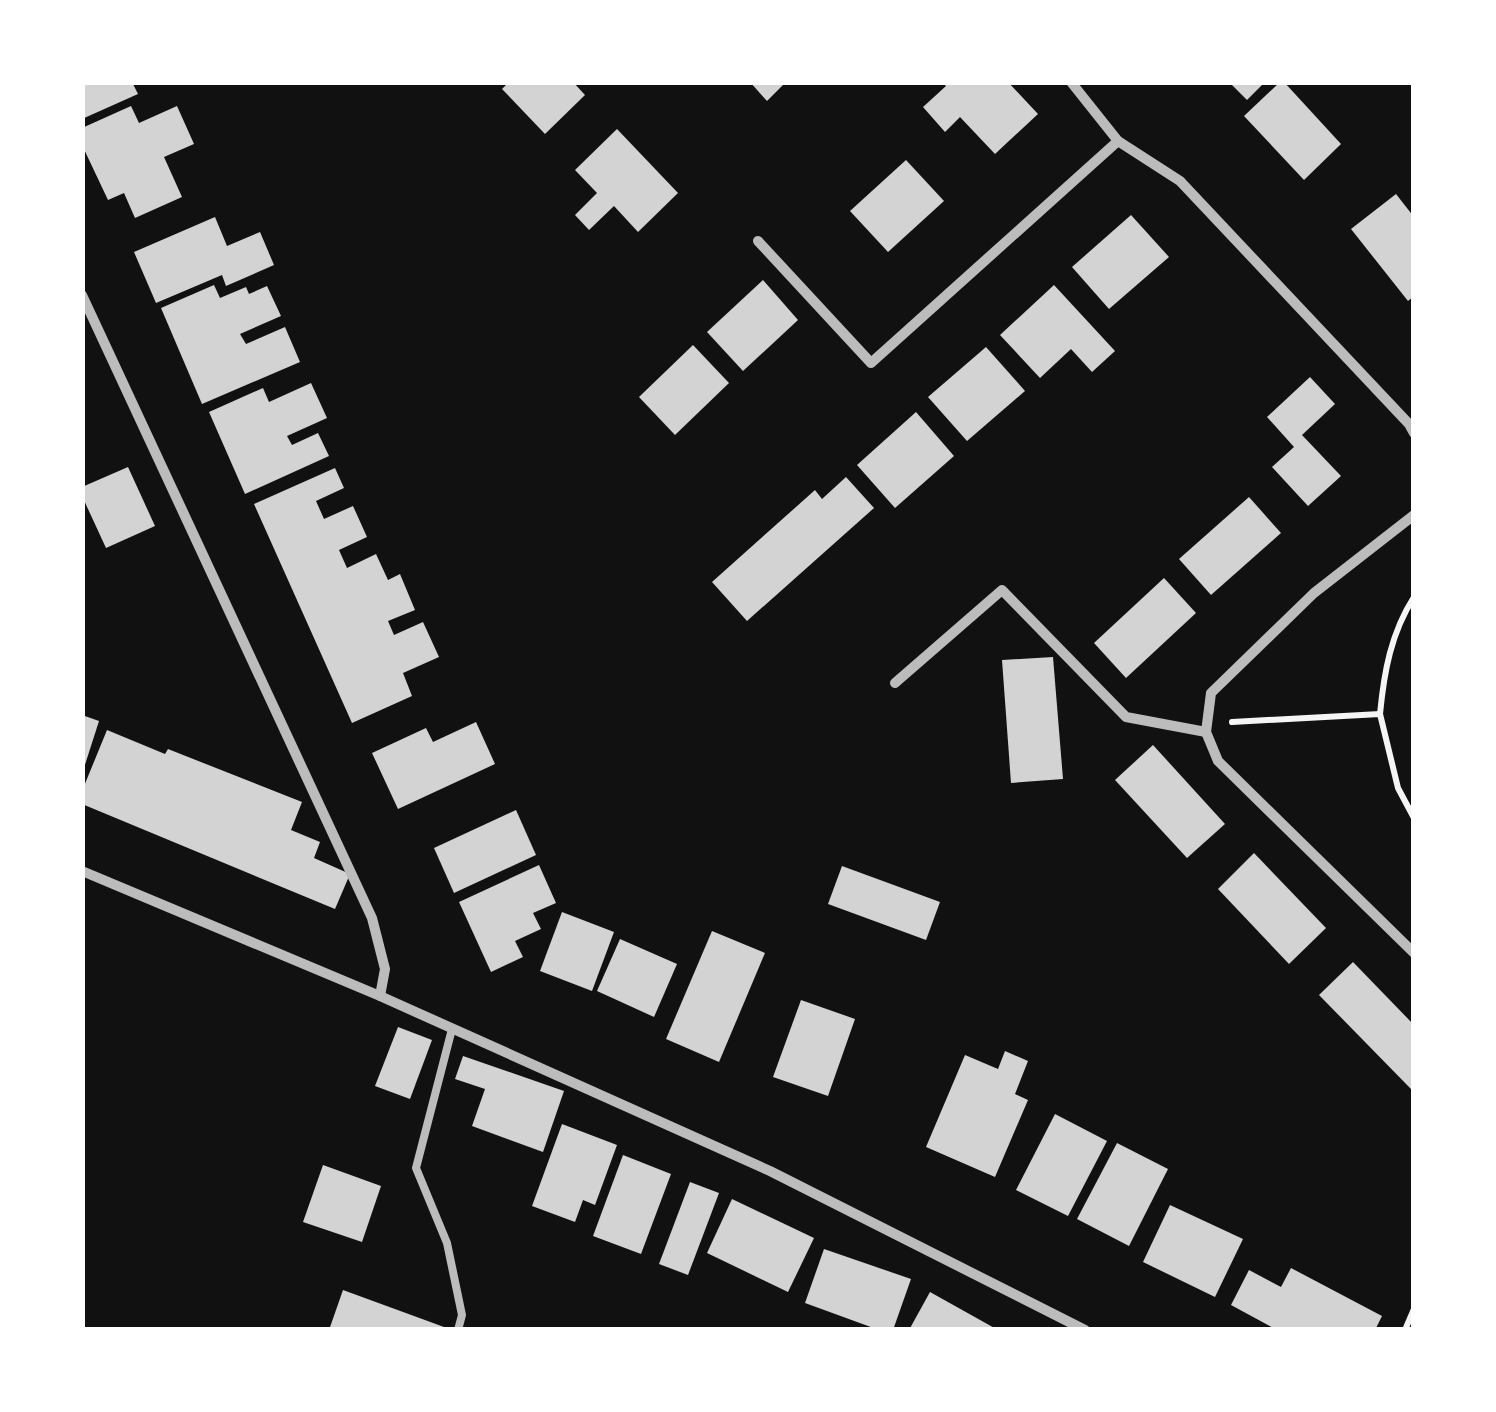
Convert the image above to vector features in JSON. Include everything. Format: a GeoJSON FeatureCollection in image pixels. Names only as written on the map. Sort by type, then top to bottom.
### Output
{"type":"FeatureCollection","features":[{"type":"Feature","properties":{"kind":"street"},"geometry":{"type":"LineString","coordinates":[[1071,82],[1118,141],[1180,182],[1414,433]]}},
{"type":"Feature","properties":{"kind":"street"},"geometry":{"type":"LineString","coordinates":[[758,241],[871,363],[1118,141]]}},
{"type":"Feature","properties":{"kind":"street"},"geometry":{"type":"LineString","coordinates":[[82,295],[372,918],[385,969],[380,996]]}},
{"type":"Feature","properties":{"kind":"street"},"geometry":{"type":"LineString","coordinates":[[1414,515],[1314,593],[1211,693],[1206,728],[1218,761],[1414,953]]}},
{"type":"Feature","properties":{"kind":"street"},"geometry":{"type":"LineString","coordinates":[[896,684],[1002,590],[1126,717],[1206,728]]}},
{"type":"Feature","properties":{"kind":"street"},"geometry":{"type":"LineString","coordinates":[[82,871],[380,996],[770,1171],[1085,1330]]}},
{"type":"Feature","properties":{"kind":"lane"},"geometry":{"type":"LineString","coordinates":[[452,1029],[416,1168],[447,1243],[462,1315],[458,1330]]}},
{"type":"Feature","properties":{"kind":"path"},"geometry":{"type":"LineString","coordinates":[[1414,596],[1390,646],[1380,714],[1398,788],[1414,818]]}},
{"type":"Feature","properties":{"kind":"path"},"geometry":{"type":"LineString","coordinates":[[1206,728],[1380,714]]}},
{"type":"Feature","properties":{"kind":"path"},"geometry":{"type":"LineString","coordinates":[[1405,1330],[1414,1309]]}},
{"type":"Feature","properties":{"kind":"building"},"geometry":{"type":"Polygon","coordinates":[[[82,82],[132,82],[138,94],[82,119],[82,82]]]}},
{"type":"Feature","properties":{"kind":"building"},"geometry":{"type":"Polygon","coordinates":[[[509,82],[573,82],[585,95],[545,134],[502,89],[509,82]]]}},
{"type":"Feature","properties":{"kind":"building"},"geometry":{"type":"Polygon","coordinates":[[[750,82],[786,82],[767,101],[750,82]]]}},
{"type":"Feature","properties":{"kind":"building"},"geometry":{"type":"Polygon","coordinates":[[[942,82],[1008,82],[1038,114],[995,154],[960,117],[945,132],[923,107],[946,86],[942,82]]]}},
{"type":"Feature","properties":{"kind":"building"},"geometry":{"type":"Polygon","coordinates":[[[1229,82],[1265,82],[1247,100],[1229,82]]]}},
{"type":"Feature","properties":{"kind":"building"},"geometry":{"type":"Polygon","coordinates":[[[1280,82],[1341,144],[1304,180],[1244,116],[1280,82]]]}},
{"type":"Feature","properties":{"kind":"building"},"geometry":{"type":"Polygon","coordinates":[[[131,106],[139,123],[177,106],[194,144],[164,157],[182,197],[135,218],[124,193],[108,200],[82,145],[82,128],[131,106]]]}},
{"type":"Feature","properties":{"kind":"building"},"geometry":{"type":"Polygon","coordinates":[[[617,129],[678,193],[638,232],[614,206],[589,230],[575,215],[597,193],[575,170],[617,129]]]}},
{"type":"Feature","properties":{"kind":"building"},"geometry":{"type":"Polygon","coordinates":[[[906,160],[944,201],[888,252],[850,211],[906,160]]]}},
{"type":"Feature","properties":{"kind":"building"},"geometry":{"type":"Polygon","coordinates":[[[1396,194],[1414,217],[1414,296],[1408,301],[1351,229],[1396,194]]]}},
{"type":"Feature","properties":{"kind":"building"},"geometry":{"type":"Polygon","coordinates":[[[1131,215],[1169,257],[1109,309],[1072,267],[1131,215]]]}},
{"type":"Feature","properties":{"kind":"building"},"geometry":{"type":"Polygon","coordinates":[[[215,217],[227,246],[260,232],[274,265],[226,286],[222,275],[156,303],[134,252],[215,217]]]}},
{"type":"Feature","properties":{"kind":"building"},"geometry":{"type":"Polygon","coordinates":[[[763,280],[798,320],[743,371],[707,332],[763,280]]]}},
{"type":"Feature","properties":{"kind":"building"},"geometry":{"type":"Polygon","coordinates":[[[214,285],[220,298],[246,287],[249,294],[267,286],[281,316],[240,334],[246,344],[285,327],[300,362],[202,404],[161,308],[214,285]]]}},
{"type":"Feature","properties":{"kind":"building"},"geometry":{"type":"Polygon","coordinates":[[[1054,285],[1115,351],[1092,372],[1071,349],[1040,378],[1000,335],[1054,285]]]}},
{"type":"Feature","properties":{"kind":"building"},"geometry":{"type":"Polygon","coordinates":[[[693,345],[729,383],[675,435],[639,397],[693,345]]]}},
{"type":"Feature","properties":{"kind":"building"},"geometry":{"type":"Polygon","coordinates":[[[986,347],[1025,391],[967,441],[928,397],[986,347]]]}},
{"type":"Feature","properties":{"kind":"building"},"geometry":{"type":"Polygon","coordinates":[[[1310,377],[1335,404],[1302,435],[1341,476],[1308,506],[1272,467],[1294,447],[1267,417],[1310,377]]]}},
{"type":"Feature","properties":{"kind":"building"},"geometry":{"type":"Polygon","coordinates":[[[311,383],[327,418],[287,436],[292,445],[318,433],[329,456],[245,494],[209,412],[263,388],[269,402],[311,383]]]}},
{"type":"Feature","properties":{"kind":"building"},"geometry":{"type":"Polygon","coordinates":[[[916,412],[954,456],[895,508],[857,465],[916,412]]]}},
{"type":"Feature","properties":{"kind":"building"},"geometry":{"type":"Polygon","coordinates":[[[128,467],[155,526],[106,548],[82,496],[82,487],[128,467]]]}},
{"type":"Feature","properties":{"kind":"building"},"geometry":{"type":"Polygon","coordinates":[[[335,468],[344,488],[316,501],[324,519],[353,506],[367,537],[339,550],[347,568],[376,554],[388,580],[400,574],[415,610],[388,621],[394,635],[423,622],[439,657],[403,673],[412,696],[352,723],[254,504],[335,468]]]}},
{"type":"Feature","properties":{"kind":"building"},"geometry":{"type":"Polygon","coordinates":[[[846,477],[874,508],[747,621],[712,582],[815,490],[822,499],[846,477]]]}},
{"type":"Feature","properties":{"kind":"building"},"geometry":{"type":"Polygon","coordinates":[[[1249,497],[1281,533],[1211,595],[1179,559],[1249,497]]]}},
{"type":"Feature","properties":{"kind":"building"},"geometry":{"type":"Polygon","coordinates":[[[1164,578],[1196,613],[1126,678],[1094,643],[1164,578]]]}},
{"type":"Feature","properties":{"kind":"building"},"geometry":{"type":"Polygon","coordinates":[[[1053,657],[1063,779],[1011,783],[1002,660],[1053,657]]]}},
{"type":"Feature","properties":{"kind":"building"},"geometry":{"type":"Polygon","coordinates":[[[82,715],[99,721],[83,771],[82,771],[82,715]]]}},
{"type":"Feature","properties":{"kind":"building"},"geometry":{"type":"Polygon","coordinates":[[[476,722],[495,764],[398,809],[372,753],[426,728],[433,742],[476,722]]]}},
{"type":"Feature","properties":{"kind":"building"},"geometry":{"type":"Polygon","coordinates":[[[107,730],[165,754],[168,749],[302,802],[291,830],[320,842],[314,858],[350,874],[335,909],[82,804],[82,791],[107,730]]]}},
{"type":"Feature","properties":{"kind":"building"},"geometry":{"type":"Polygon","coordinates":[[[1153,745],[1225,824],[1187,858],[1115,780],[1153,745]]]}},
{"type":"Feature","properties":{"kind":"building"},"geometry":{"type":"Polygon","coordinates":[[[516,810],[536,855],[454,893],[434,848],[516,810]]]}},
{"type":"Feature","properties":{"kind":"building"},"geometry":{"type":"Polygon","coordinates":[[[1254,853],[1326,928],[1289,964],[1218,889],[1254,853]]]}},
{"type":"Feature","properties":{"kind":"building"},"geometry":{"type":"Polygon","coordinates":[[[539,865],[556,903],[533,913],[541,929],[515,941],[523,957],[491,972],[459,902],[539,865]]]}},
{"type":"Feature","properties":{"kind":"building"},"geometry":{"type":"Polygon","coordinates":[[[842,866],[940,902],[926,940],[828,904],[842,866]]]}},
{"type":"Feature","properties":{"kind":"building"},"geometry":{"type":"Polygon","coordinates":[[[562,912],[614,932],[592,991],[540,971],[562,912]]]}},
{"type":"Feature","properties":{"kind":"building"},"geometry":{"type":"Polygon","coordinates":[[[712,931],[765,953],[719,1062],[666,1039],[712,931]]]}},
{"type":"Feature","properties":{"kind":"building"},"geometry":{"type":"Polygon","coordinates":[[[620,939],[677,964],[654,1017],[597,991],[620,939]]]}},
{"type":"Feature","properties":{"kind":"building"},"geometry":{"type":"Polygon","coordinates":[[[1353,962],[1414,1025],[1411,1089],[1319,995],[1353,962]]]}},
{"type":"Feature","properties":{"kind":"building"},"geometry":{"type":"Polygon","coordinates":[[[801,1000],[855,1019],[828,1096],[773,1077],[801,1000]]]}},
{"type":"Feature","properties":{"kind":"building"},"geometry":{"type":"Polygon","coordinates":[[[398,1027],[432,1040],[410,1099],[375,1086],[398,1027]]]}},
{"type":"Feature","properties":{"kind":"building"},"geometry":{"type":"Polygon","coordinates":[[[1005,1051],[1028,1061],[1015,1094],[1028,1100],[995,1177],[926,1147],[965,1055],[998,1069],[1005,1051]]]}},
{"type":"Feature","properties":{"kind":"building"},"geometry":{"type":"Polygon","coordinates":[[[463,1056],[564,1091],[543,1152],[472,1126],[485,1089],[455,1079],[463,1056]]]}},
{"type":"Feature","properties":{"kind":"building"},"geometry":{"type":"Polygon","coordinates":[[[1055,1114],[1107,1141],[1068,1216],[1016,1190],[1055,1114]]]}},
{"type":"Feature","properties":{"kind":"building"},"geometry":{"type":"Polygon","coordinates":[[[562,1124],[617,1145],[595,1205],[583,1200],[575,1222],[532,1206],[562,1124]]]}},
{"type":"Feature","properties":{"kind":"building"},"geometry":{"type":"Polygon","coordinates":[[[1117,1143],[1168,1169],[1129,1246],[1077,1219],[1117,1143]]]}},
{"type":"Feature","properties":{"kind":"building"},"geometry":{"type":"Polygon","coordinates":[[[623,1155],[671,1174],[641,1254],[593,1236],[623,1155]]]}},
{"type":"Feature","properties":{"kind":"building"},"geometry":{"type":"Polygon","coordinates":[[[323,1165],[381,1186],[362,1242],[303,1222],[323,1165]]]}},
{"type":"Feature","properties":{"kind":"building"},"geometry":{"type":"Polygon","coordinates":[[[690,1182],[719,1193],[688,1275],[659,1264],[690,1182]]]}},
{"type":"Feature","properties":{"kind":"building"},"geometry":{"type":"Polygon","coordinates":[[[732,1199],[814,1238],[788,1292],[707,1253],[732,1199]]]}},
{"type":"Feature","properties":{"kind":"building"},"geometry":{"type":"Polygon","coordinates":[[[1170,1205],[1243,1239],[1215,1297],[1143,1262],[1170,1205]]]}},
{"type":"Feature","properties":{"kind":"building"},"geometry":{"type":"Polygon","coordinates":[[[824,1249],[911,1279],[893,1330],[879,1330],[805,1303],[824,1249]]]}},
{"type":"Feature","properties":{"kind":"building"},"geometry":{"type":"Polygon","coordinates":[[[1291,1268],[1382,1316],[1375,1330],[1277,1330],[1231,1305],[1249,1270],[1281,1287],[1291,1268]]]}},
{"type":"Feature","properties":{"kind":"building"},"geometry":{"type":"Polygon","coordinates":[[[343,1290],[444,1327],[443,1330],[329,1330],[343,1290]]]}},
{"type":"Feature","properties":{"kind":"building"},"geometry":{"type":"Polygon","coordinates":[[[930,1292],[998,1330],[909,1330],[930,1292]]]}}]}
